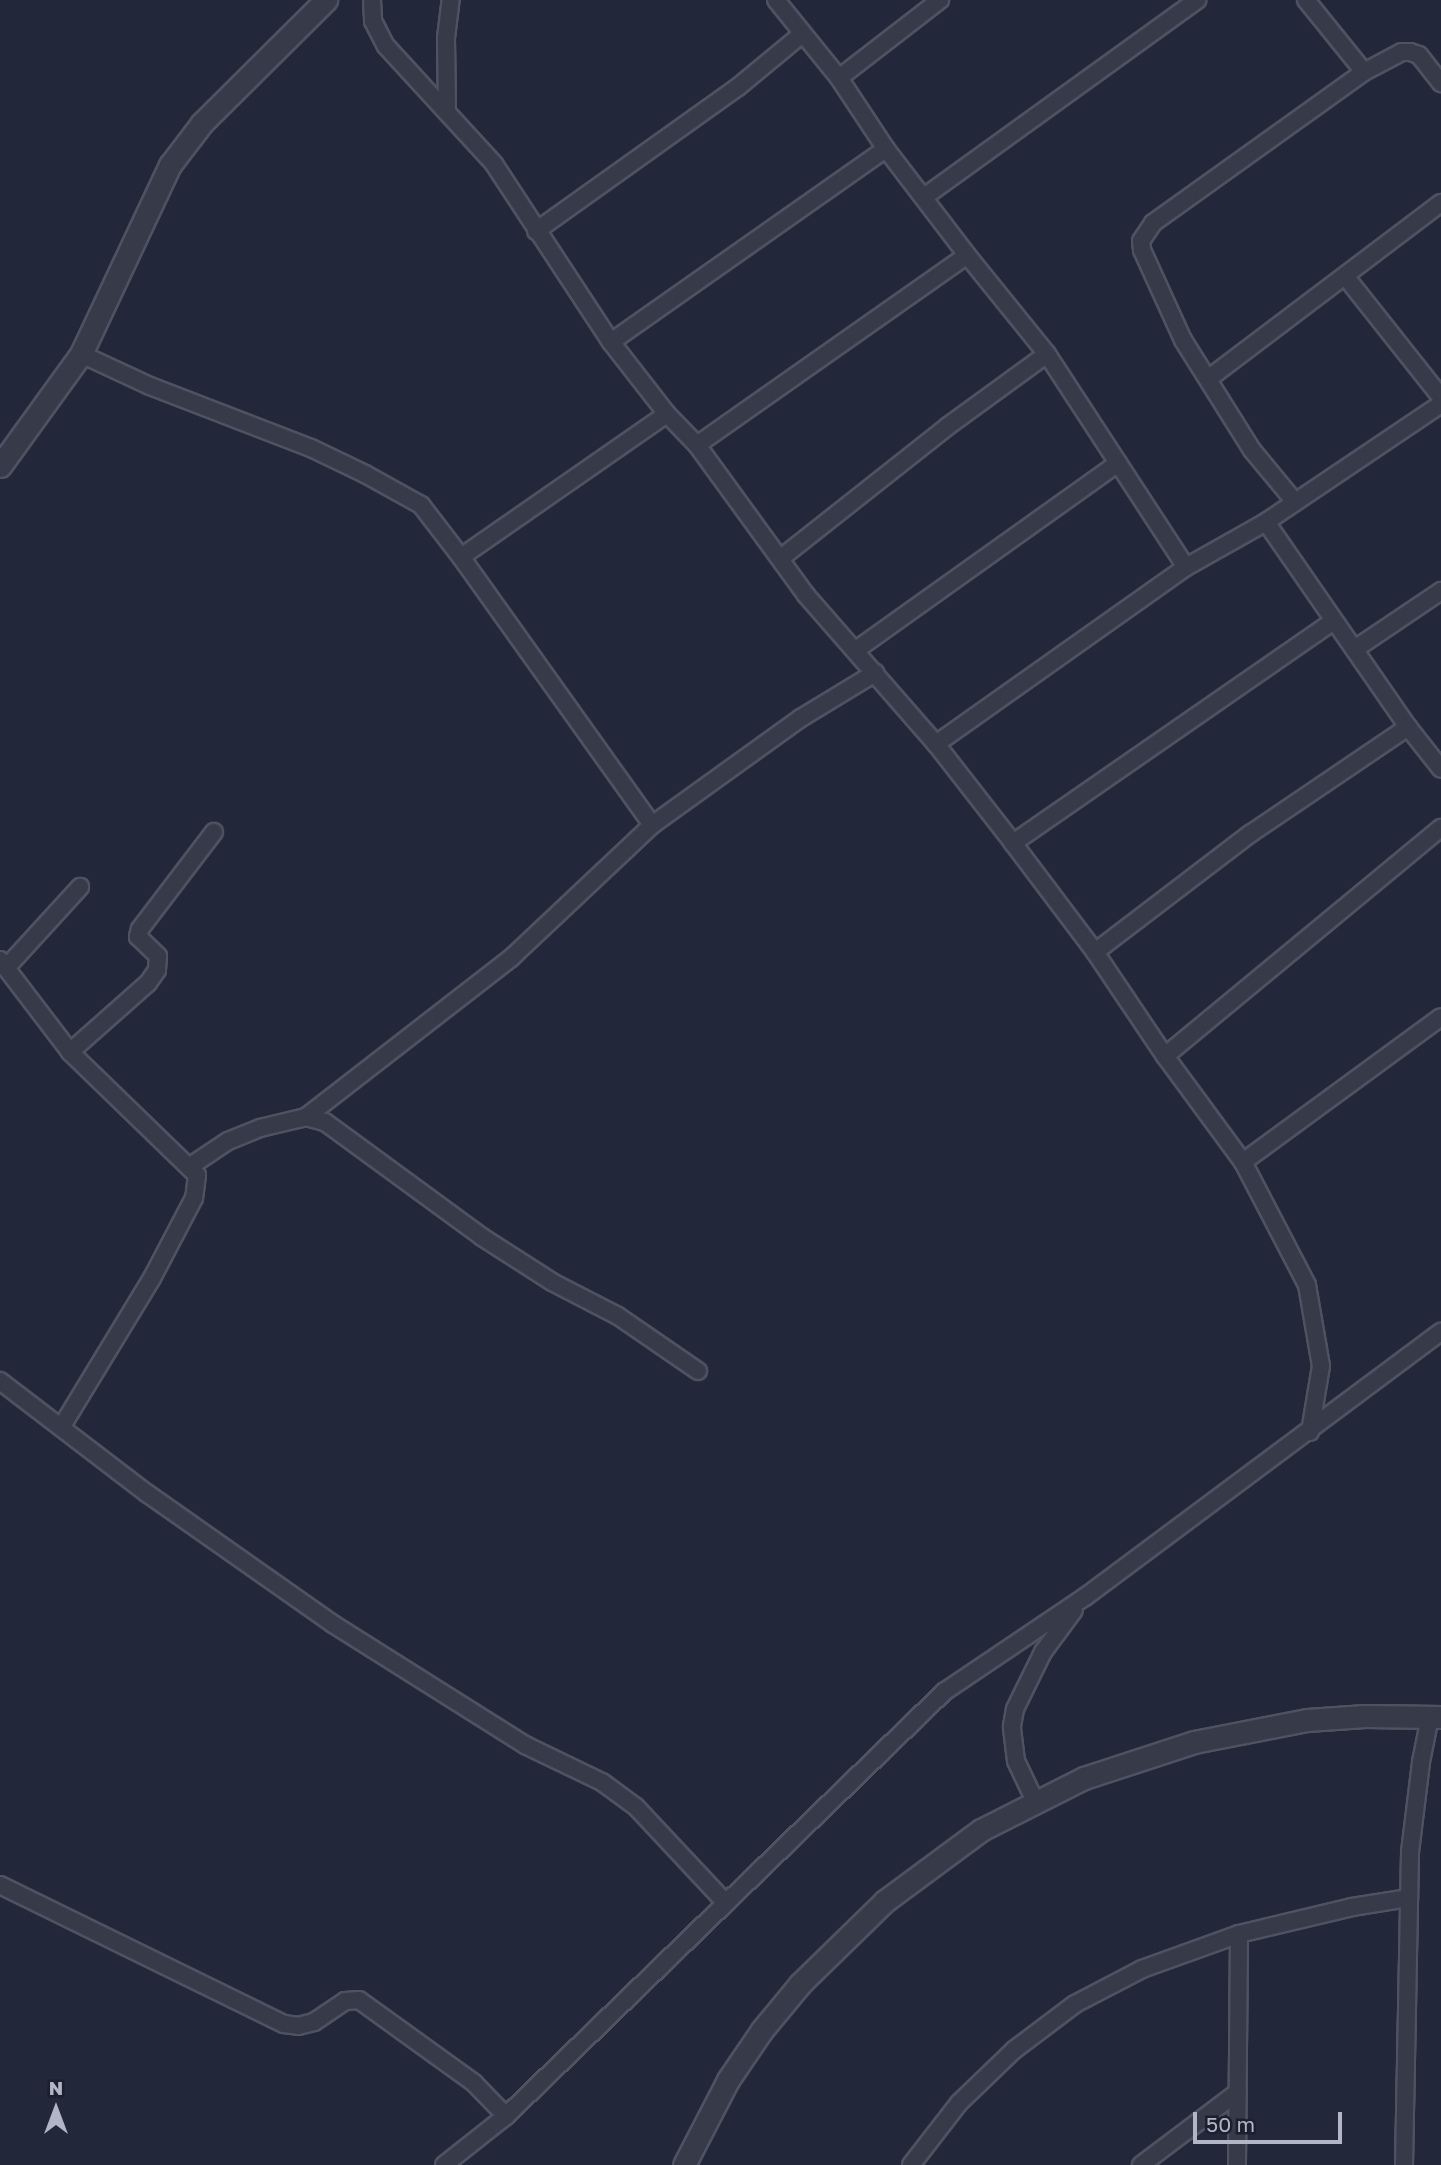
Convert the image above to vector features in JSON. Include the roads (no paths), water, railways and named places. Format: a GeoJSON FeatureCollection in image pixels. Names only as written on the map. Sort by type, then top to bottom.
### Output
{"type":"FeatureCollection","features":[{"type":"Feature","properties":{"kind":"street"},"geometry":{"type":"LineString","coordinates":[[0,466],[81,354],[170,165],[202,123],[326,0]]}},
{"type":"Feature","properties":{"kind":"street"},"geometry":{"type":"LineString","coordinates":[[372,0],[373,20],[386,46],[494,164],[611,342],[667,415],[697,445],[806,595],[936,744],[1013,843],[1095,952],[1165,1056],[1243,1162],[1307,1285],[1321,1366],[1310,1432]]}},
{"type":"Feature","properties":{"kind":"street"},"geometry":{"type":"LineString","coordinates":[[447,110],[446,38],[451,0]]}},
{"type":"Feature","properties":{"kind":"street"},"geometry":{"type":"LineString","coordinates":[[775,0],[839,78],[886,149],[1047,354],[1186,568]]}},
{"type":"Feature","properties":{"kind":"street"},"geometry":{"type":"LineString","coordinates":[[839,78],[940,0]]}},
{"type":"Feature","properties":{"kind":"street"},"geometry":{"type":"LineString","coordinates":[[924,197],[1197,0]]}},
{"type":"Feature","properties":{"kind":"street"},"geometry":{"type":"LineString","coordinates":[[1306,0],[1364,72]]}},
{"type":"Feature","properties":{"kind":"street"},"geometry":{"type":"LineString","coordinates":[[536,231],[738,87],[802,34]]}},
{"type":"Feature","properties":{"kind":"street"},"geometry":{"type":"LineString","coordinates":[[1295,502],[1252,450],[1184,340],[1142,250],[1144,233],[1153,223],[1364,72],[1402,52],[1419,55],[1441,83]]}},
{"type":"Feature","properties":{"kind":"street"},"geometry":{"type":"LineString","coordinates":[[611,342],[886,149]]}},
{"type":"Feature","properties":{"kind":"street"},"geometry":{"type":"LineString","coordinates":[[1208,379],[1441,203]]}},
{"type":"Feature","properties":{"kind":"street"},"geometry":{"type":"LineString","coordinates":[[697,445],[967,255]]}},
{"type":"Feature","properties":{"kind":"street"},"geometry":{"type":"LineString","coordinates":[[1345,276],[1441,397]]}},
{"type":"Feature","properties":{"kind":"street"},"geometry":{"type":"LineString","coordinates":[[81,354],[150,386],[311,448],[421,505],[652,825]]}},
{"type":"Feature","properties":{"kind":"street"},"geometry":{"type":"LineString","coordinates":[[781,558],[948,426],[1047,354]]}},
{"type":"Feature","properties":{"kind":"street"},"geometry":{"type":"LineString","coordinates":[[936,744],[1186,568],[1266,522],[1441,404]]}},
{"type":"Feature","properties":{"kind":"street"},"geometry":{"type":"LineString","coordinates":[[461,557],[667,415]]}},
{"type":"Feature","properties":{"kind":"street"},"geometry":{"type":"LineString","coordinates":[[856,650],[1118,463]]}},
{"type":"Feature","properties":{"kind":"street"},"geometry":{"type":"LineString","coordinates":[[1266,522],[1408,727],[1441,769]]}},
{"type":"Feature","properties":{"kind":"street"},"geometry":{"type":"LineString","coordinates":[[1355,649],[1441,591]]}},
{"type":"Feature","properties":{"kind":"street"},"geometry":{"type":"LineString","coordinates":[[1013,843],[1335,621]]}},
{"type":"Feature","properties":{"kind":"street"},"geometry":{"type":"LineString","coordinates":[[189,1167],[228,1141],[260,1128],[306,1117],[511,958],[652,825],[801,718],[875,673]]}},
{"type":"Feature","properties":{"kind":"street"},"geometry":{"type":"LineString","coordinates":[[1095,952],[1250,834],[1408,727]]}},
{"type":"Feature","properties":{"kind":"street"},"geometry":{"type":"LineString","coordinates":[[1165,1056],[1441,828]]}},
{"type":"Feature","properties":{"kind":"street"},"geometry":{"type":"LineString","coordinates":[[70,1052],[148,983],[157,970],[158,956],[138,937],[140,929],[214,832]]}},
{"type":"Feature","properties":{"kind":"street"},"geometry":{"type":"LineString","coordinates":[[62,1426],[152,1278],[194,1198],[197,1175],[141,1124],[70,1052],[3,964],[80,887]]}},
{"type":"Feature","properties":{"kind":"street"},"geometry":{"type":"LineString","coordinates":[[1243,1162],[1441,1017]]}},
{"type":"Feature","properties":{"kind":"street"},"geometry":{"type":"LineString","coordinates":[[306,1117],[325,1122],[482,1237],[552,1282],[618,1316],[698,1371]]}},
{"type":"Feature","properties":{"kind":"street"},"geometry":{"type":"LineString","coordinates":[[444,2165],[506,2116],[944,1692],[1085,1597],[1441,1332]]}},
{"type":"Feature","properties":{"kind":"street"},"geometry":{"type":"LineString","coordinates":[[0,1381],[148,1494],[333,1624],[525,1745],[602,1782],[636,1807],[725,1902]]}},
{"type":"Feature","properties":{"kind":"street"},"geometry":{"type":"LineString","coordinates":[[1035,1801],[1016,1761],[1012,1726],[1015,1709],[1042,1651],[1085,1597]]}},
{"type":"Feature","properties":{"kind":"street"},"geometry":{"type":"LineString","coordinates":[[684,2165],[728,2080],[762,2030],[841,1941],[931,1864],[981,1830],[1035,1801],[1139,1758],[1250,1729],[1365,1716],[1436,1717],[1414,1807],[1409,1898],[1404,2165]]}},
{"type":"Feature","properties":{"kind":"street"},"geometry":{"type":"LineString","coordinates":[[0,1885],[285,2024],[298,2026],[314,2022],[345,2001],[359,2000],[474,2083],[506,2116]]}},
{"type":"Feature","properties":{"kind":"street"},"geometry":{"type":"LineString","coordinates":[[911,2165],[968,2094],[1014,2050],[1075,2004],[1142,1969],[1239,1934],[1352,1907],[1409,1898]]}},
{"type":"Feature","properties":{"kind":"street"},"geometry":{"type":"LineString","coordinates":[[1237,2165],[1239,1934]]}},
{"type":"Feature","properties":{"kind":"street"},"geometry":{"type":"LineString","coordinates":[[1142,2165],[1238,2092]]}}]}
